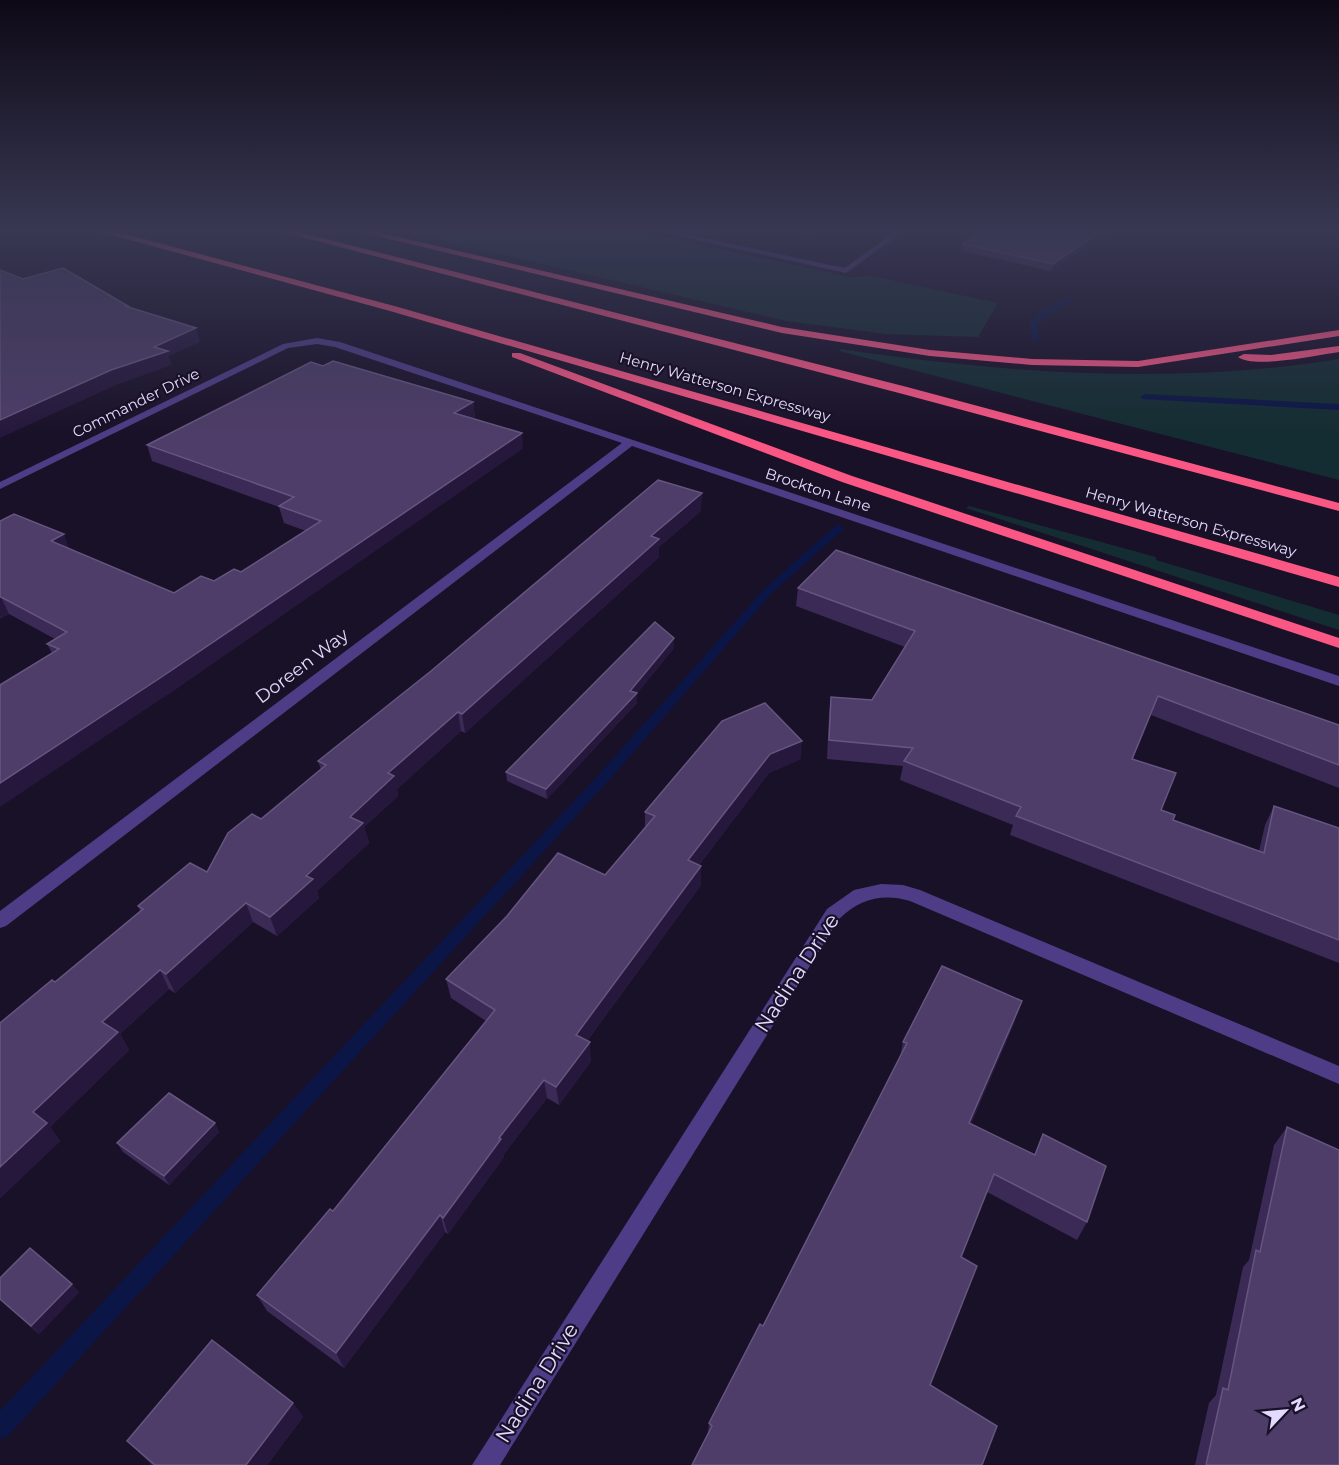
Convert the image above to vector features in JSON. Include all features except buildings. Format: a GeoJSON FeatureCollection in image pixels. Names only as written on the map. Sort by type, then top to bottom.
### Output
{"type":"FeatureCollection","features":[{"type":"Feature","properties":{"kind":"highway","name":"Henry Watterson Expressway"},"geometry":{"type":"LineString","coordinates":[[354,298],[1339,582]]}},
{"type":"Feature","properties":{"kind":"highway"},"geometry":{"type":"LineString","coordinates":[[546,298],[903,390],[1339,507]]}},
{"type":"Feature","properties":{"kind":"highway"},"geometry":{"type":"LineString","coordinates":[[648,298],[782,330],[880,347],[991,359],[1089,364],[1138,364],[1339,333]]}},
{"type":"Feature","properties":{"kind":"highway"},"geometry":{"type":"LineString","coordinates":[[394,309],[847,479],[1339,643]]}},
{"type":"Feature","properties":{"kind":"highway"},"geometry":{"type":"LineString","coordinates":[[1186,356],[1270,358],[1339,349]]}},
{"type":"Feature","properties":{"kind":"street","name":"Brockton Lane"},"geometry":{"type":"LineString","coordinates":[[286,346],[317,341],[338,344],[629,443],[1028,574],[1339,681]]}},
{"type":"Feature","properties":{"kind":"street","name":"Commander Drive"},"geometry":{"type":"LineString","coordinates":[[0,486],[286,346]]}},
{"type":"Feature","properties":{"kind":"street","name":"Doreen Way"},"geometry":{"type":"LineString","coordinates":[[0,921],[629,443]]}},
{"type":"Feature","properties":{"kind":"street","name":"Nadina Drive"},"geometry":{"type":"LineString","coordinates":[[485,1465],[833,914],[845,901],[857,895],[877,890],[900,890],[914,895],[1339,1074]]}},
{"type":"Feature","properties":{"kind":"green space"},"geometry":{"type":"Polygon","coordinates":[[[689,298],[976,298],[998,303],[978,337],[886,334],[786,321],[689,298]]]}},
{"type":"Feature","properties":{"kind":"green space"},"geometry":{"type":"Polygon","coordinates":[[[841,349],[1027,370],[1090,373],[1215,372],[1339,359],[1339,480],[839,351],[841,349]]]}},
{"type":"Feature","properties":{"kind":"green space"},"geometry":{"type":"Polygon","coordinates":[[[969,506],[1156,557],[1156,560],[1339,615],[1339,630],[966,508],[969,506]]]}},
{"type":"Feature","properties":{"kind":"waterway"},"geometry":{"type":"LineString","coordinates":[[1035,340],[1033,324],[1045,313],[1071,299]]}},
{"type":"Feature","properties":{"kind":"waterway"},"geometry":{"type":"LineString","coordinates":[[1145,397],[1339,407]]}},
{"type":"Feature","properties":{"kind":"waterway"},"geometry":{"type":"LineString","coordinates":[[0,1428],[607,774],[768,591],[839,528]]}}]}
